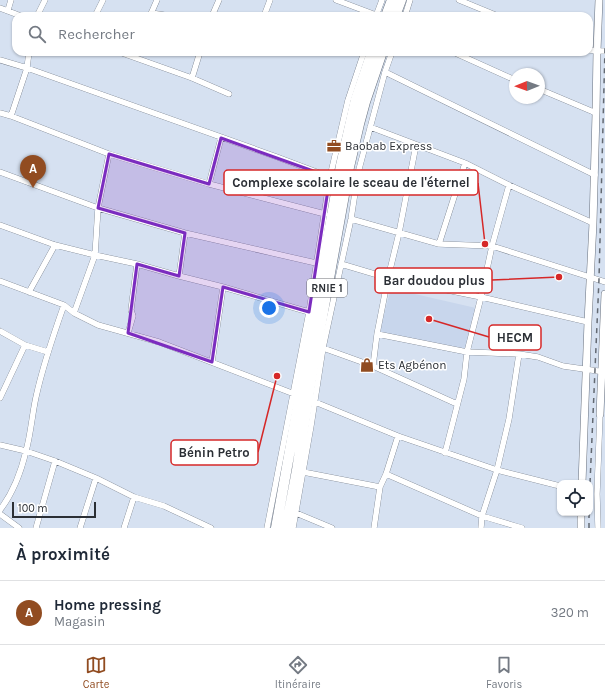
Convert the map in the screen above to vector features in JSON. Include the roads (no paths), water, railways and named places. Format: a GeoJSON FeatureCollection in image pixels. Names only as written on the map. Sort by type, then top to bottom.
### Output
{"type":"FeatureCollection","features":[{"type":"Feature","properties":{"kind":"highway"},"geometry":{"type":"LineString","coordinates":[[382,12],[392,0]]}},
{"type":"Feature","properties":{"kind":"highway"},"geometry":{"type":"LineString","coordinates":[[398,12],[402,0]]}},
{"type":"Feature","properties":{"kind":"highway","name":"RNIE 1"},"geometry":{"type":"LineString","coordinates":[[286,528],[297,470],[306,360],[346,139],[356,99],[371,56]]}},
{"type":"Feature","properties":{"kind":"highway","name":"RNIE 1"},"geometry":{"type":"LineString","coordinates":[[276,528],[304,397],[349,167],[363,110],[381,56]]}},
{"type":"Feature","properties":{"kind":"main road"},"geometry":{"type":"LineString","coordinates":[[582,480],[595,175],[599,0]]}},
{"type":"Feature","properties":{"kind":"main road"},"geometry":{"type":"LineString","coordinates":[[600,414],[603,372],[605,294]]}},
{"type":"Feature","properties":{"kind":"main road"},"geometry":{"type":"LineString","coordinates":[[581,516],[581,528]]}},
{"type":"Feature","properties":{"kind":"street"},"geometry":{"type":"LineString","coordinates":[[8,10],[11,0]]}},
{"type":"Feature","properties":{"kind":"street"},"geometry":{"type":"LineString","coordinates":[[39,12],[46,0]]}},
{"type":"Feature","properties":{"kind":"street"},"geometry":{"type":"LineString","coordinates":[[97,12],[103,0]]}},
{"type":"Feature","properties":{"kind":"street"},"geometry":{"type":"LineString","coordinates":[[152,12],[156,0]]}},
{"type":"Feature","properties":{"kind":"street"},"geometry":{"type":"LineString","coordinates":[[214,12],[218,0]]}},
{"type":"Feature","properties":{"kind":"street"},"geometry":{"type":"LineString","coordinates":[[266,12],[270,0]]}},
{"type":"Feature","properties":{"kind":"street"},"geometry":{"type":"LineString","coordinates":[[336,0],[368,12]]}},
{"type":"Feature","properties":{"kind":"street"},"geometry":{"type":"LineString","coordinates":[[380,12],[382,0]]}},
{"type":"Feature","properties":{"kind":"street"},"geometry":{"type":"LineString","coordinates":[[406,12],[410,0]]}},
{"type":"Feature","properties":{"kind":"street"},"geometry":{"type":"LineString","coordinates":[[459,0],[488,12]]}},
{"type":"Feature","properties":{"kind":"street"},"geometry":{"type":"LineString","coordinates":[[0,8],[12,12]]}},
{"type":"Feature","properties":{"kind":"street"},"geometry":{"type":"LineString","coordinates":[[593,51],[605,51]]}},
{"type":"Feature","properties":{"kind":"street"},"geometry":{"type":"LineString","coordinates":[[11,116],[28,56]]}},
{"type":"Feature","properties":{"kind":"street"},"geometry":{"type":"LineString","coordinates":[[137,56],[229,94]]}},
{"type":"Feature","properties":{"kind":"street"},"geometry":{"type":"LineString","coordinates":[[192,78],[199,56]]}},
{"type":"Feature","properties":{"kind":"street"},"geometry":{"type":"LineString","coordinates":[[293,528],[303,472],[304,397],[309,312],[316,263],[330,177],[348,100],[363,56]]}},
{"type":"Feature","properties":{"kind":"street"},"geometry":{"type":"LineString","coordinates":[[267,528],[304,397],[323,348],[351,219],[358,173],[391,56]]}},
{"type":"Feature","properties":{"kind":"street"},"geometry":{"type":"LineString","coordinates":[[462,56],[509,78]]}},
{"type":"Feature","properties":{"kind":"street"},"geometry":{"type":"LineString","coordinates":[[0,60],[330,177]]}},
{"type":"Feature","properties":{"kind":"street"},"geometry":{"type":"LineString","coordinates":[[385,72],[595,175]]}},
{"type":"Feature","properties":{"kind":"street"},"geometry":{"type":"LineString","coordinates":[[545,92],[596,113]]}},
{"type":"Feature","properties":{"kind":"street"},"geometry":{"type":"LineString","coordinates":[[0,113],[109,154],[209,184],[324,214]]}},
{"type":"Feature","properties":{"kind":"street"},"geometry":{"type":"LineString","coordinates":[[370,127],[465,163],[509,185],[593,223]]}},
{"type":"Feature","properties":{"kind":"street"},"geometry":{"type":"LineString","coordinates":[[209,184],[221,138]]}},
{"type":"Feature","properties":{"kind":"street"},"geometry":{"type":"LineString","coordinates":[[373,366],[377,334],[416,145]]}},
{"type":"Feature","properties":{"kind":"street"},"geometry":{"type":"LineString","coordinates":[[74,313],[95,256],[98,208],[109,154]]}},
{"type":"Feature","properties":{"kind":"street"},"geometry":{"type":"LineString","coordinates":[[439,244],[465,163]]}},
{"type":"Feature","properties":{"kind":"street"},"geometry":{"type":"LineString","coordinates":[[0,172],[98,208],[185,233],[316,263]]}},
{"type":"Feature","properties":{"kind":"street"},"geometry":{"type":"LineString","coordinates":[[445,453],[464,379],[467,352],[492,246],[509,185]]}},
{"type":"Feature","properties":{"kind":"street"},"geometry":{"type":"LineString","coordinates":[[351,219],[439,244],[492,246],[605,282]]}},
{"type":"Feature","properties":{"kind":"street"},"geometry":{"type":"LineString","coordinates":[[0,225],[55,245],[95,256],[137,264],[309,312]]}},
{"type":"Feature","properties":{"kind":"street"},"geometry":{"type":"LineString","coordinates":[[179,276],[185,233]]}},
{"type":"Feature","properties":{"kind":"street"},"geometry":{"type":"LineString","coordinates":[[29,292],[55,245]]}},
{"type":"Feature","properties":{"kind":"street"},"geometry":{"type":"LineString","coordinates":[[128,333],[133,316],[131,310],[137,264]]}},
{"type":"Feature","properties":{"kind":"street"},"geometry":{"type":"LineString","coordinates":[[341,264],[388,278],[481,297],[588,322]]}},
{"type":"Feature","properties":{"kind":"street"},"geometry":{"type":"LineString","coordinates":[[0,281],[64,306],[74,313],[98,325],[159,342],[304,397],[398,436],[497,470],[557,485]]}},
{"type":"Feature","properties":{"kind":"street"},"geometry":{"type":"LineString","coordinates":[[212,362],[223,287]]}},
{"type":"Feature","properties":{"kind":"street"},"geometry":{"type":"LineString","coordinates":[[0,510],[12,490],[26,451],[36,396],[48,352],[64,306]]}},
{"type":"Feature","properties":{"kind":"street"},"geometry":{"type":"LineString","coordinates":[[0,331],[25,345],[48,352]]}},
{"type":"Feature","properties":{"kind":"street"},"geometry":{"type":"LineString","coordinates":[[377,334],[467,352],[519,354],[538,357],[563,366],[603,372]]}},
{"type":"Feature","properties":{"kind":"street"},"geometry":{"type":"LineString","coordinates":[[0,398],[25,345]]}},
{"type":"Feature","properties":{"kind":"street"},"geometry":{"type":"LineString","coordinates":[[323,348],[373,366],[457,404]]}},
{"type":"Feature","properties":{"kind":"street"},"geometry":{"type":"LineString","coordinates":[[481,528],[482,516],[497,470],[509,419],[519,354]]}},
{"type":"Feature","properties":{"kind":"street"},"geometry":{"type":"LineString","coordinates":[[598,528],[597,494],[600,414]]}},
{"type":"Feature","properties":{"kind":"street"},"geometry":{"type":"LineString","coordinates":[[374,528],[380,487],[386,474],[398,436]]}},
{"type":"Feature","properties":{"kind":"street"},"geometry":{"type":"LineString","coordinates":[[0,445],[26,451],[55,461],[96,478],[134,497],[164,506],[211,528]]}},
{"type":"Feature","properties":{"kind":"street"},"geometry":{"type":"LineString","coordinates":[[36,528],[55,461]]}},
{"type":"Feature","properties":{"kind":"street"},"geometry":{"type":"LineString","coordinates":[[303,472],[380,487]]}},
{"type":"Feature","properties":{"kind":"street"},"geometry":{"type":"LineString","coordinates":[[386,474],[482,516],[522,528]]}},
{"type":"Feature","properties":{"kind":"street"},"geometry":{"type":"LineString","coordinates":[[80,528],[96,478]]}},
{"type":"Feature","properties":{"kind":"street"},"geometry":{"type":"LineString","coordinates":[[593,493],[597,494]]}},
{"type":"Feature","properties":{"kind":"street"},"geometry":{"type":"LineString","coordinates":[[125,528],[134,497]]}},
{"type":"Feature","properties":{"kind":"street"},"geometry":{"type":"LineString","coordinates":[[296,513],[332,528]]}},
{"type":"Feature","properties":{"kind":"street"},"geometry":{"type":"LineString","coordinates":[[0,514],[19,528]]}},
{"type":"Feature","properties":{"kind":"railway"},"geometry":{"type":"LineString","coordinates":[[590,480],[599,279],[605,48]]}},
{"type":"Feature","properties":{"kind":"railway"},"geometry":{"type":"LineString","coordinates":[[589,516],[589,528]]}},
{"type":"Feature","properties":{"kind":"place","name":"Baobab Express"},"geometry":{"type":"Point","coordinates":[334,146]}},
{"type":"Feature","properties":{"kind":"place","name":"Home pressing"},"geometry":{"type":"Point","coordinates":[33,188]}},
{"type":"Feature","properties":{"kind":"place","name":"Complexe scolaire le sceau de l'éternel"},"geometry":{"type":"Point","coordinates":[485,244]}},
{"type":"Feature","properties":{"kind":"place","name":"Bar doudou plus"},"geometry":{"type":"Point","coordinates":[559,277]}},
{"type":"Feature","properties":{"kind":"place","name":"HECM"},"geometry":{"type":"Point","coordinates":[429,319]}},
{"type":"Feature","properties":{"kind":"place","name":"Ets Agbénon"},"geometry":{"type":"Point","coordinates":[367,365]}},
{"type":"Feature","properties":{"kind":"place","name":"Bénin Petro"},"geometry":{"type":"Point","coordinates":[277,376]}}]}
